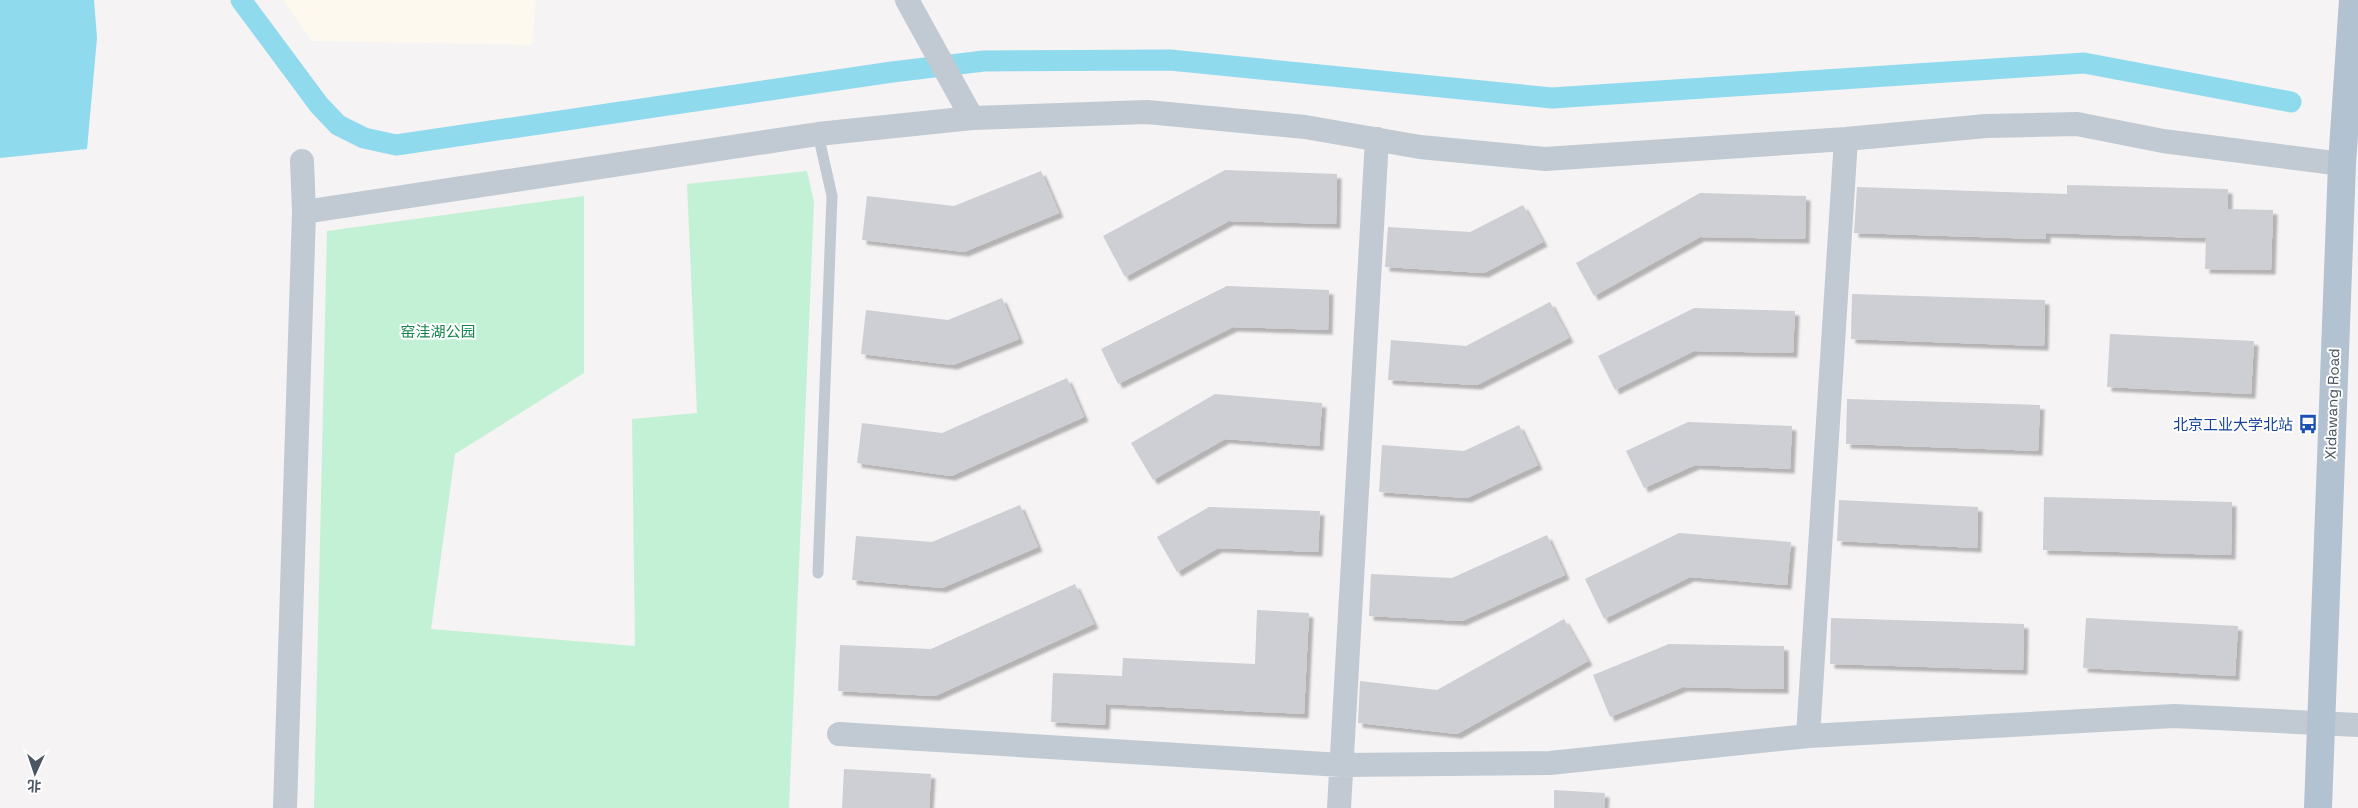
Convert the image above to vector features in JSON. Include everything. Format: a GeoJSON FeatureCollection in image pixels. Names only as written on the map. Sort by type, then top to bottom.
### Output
{"type":"FeatureCollection","features":[{"type":"Feature","properties":{"kind":"main road","name":"Xidawang Road"},"geometry":{"type":"LineString","coordinates":[[2318,808],[2342,164],[2353,0]]}},
{"type":"Feature","properties":{"kind":"street"},"geometry":{"type":"LineString","coordinates":[[907,0],[972,118]]}},
{"type":"Feature","properties":{"kind":"street"},"geometry":{"type":"LineString","coordinates":[[304,212],[818,134],[972,118],[1147,112],[1305,127],[1420,147],[1545,159],[1846,139],[1986,126],[2077,124],[2163,141],[2342,164]]}},
{"type":"Feature","properties":{"kind":"street"},"geometry":{"type":"LineString","coordinates":[[1808,736],[1846,139]]}},
{"type":"Feature","properties":{"kind":"street"},"geometry":{"type":"LineString","coordinates":[[1339,808],[1377,140]]}},
{"type":"Feature","properties":{"kind":"street"},"geometry":{"type":"LineString","coordinates":[[285,808],[304,212],[302,161]]}},
{"type":"Feature","properties":{"kind":"street"},"geometry":{"type":"LineString","coordinates":[[838,734],[1341,765],[1550,763],[1808,736],[2174,716],[2358,725]]}},
{"type":"Feature","properties":{"kind":"lane"},"geometry":{"type":"LineString","coordinates":[[818,134],[832,196],[818,573]]}},
{"type":"Feature","properties":{"kind":"shaded area"},"geometry":{"type":"Polygon","coordinates":[[[283,0],[536,0],[532,45],[312,41],[283,0]]]}},
{"type":"Feature","properties":{"kind":"green space","name":"窑洼湖公园"},"geometry":{"type":"Polygon","coordinates":[[[807,171],[814,202],[789,808],[314,808],[327,231],[584,196],[584,373],[455,454],[431,629],[635,646],[632,419],[697,413],[687,184],[807,171]]]}},
{"type":"Feature","properties":{"kind":"water"},"geometry":{"type":"Polygon","coordinates":[[[0,0],[94,0],[97,38],[87,149],[0,158],[0,0]]]}},
{"type":"Feature","properties":{"kind":"building"},"geometry":{"type":"Polygon","coordinates":[[[1225,170],[1337,174],[1336,224],[1229,221],[1125,277],[1103,236],[1225,170]]]}},
{"type":"Feature","properties":{"kind":"building"},"geometry":{"type":"Polygon","coordinates":[[[1041,171],[1059,213],[964,252],[862,240],[867,196],[954,206],[1041,171]]]}},
{"type":"Feature","properties":{"kind":"building"},"geometry":{"type":"Polygon","coordinates":[[[2067,185],[2228,189],[2228,209],[2273,210],[2271,270],[2205,269],[2206,238],[2046,233],[2046,239],[1854,233],[1857,187],[2067,194],[2067,185]]]}},
{"type":"Feature","properties":{"kind":"building"},"geometry":{"type":"Polygon","coordinates":[[[1700,193],[1806,196],[1805,239],[1700,237],[1594,296],[1576,263],[1700,193]]]}},
{"type":"Feature","properties":{"kind":"building"},"geometry":{"type":"Polygon","coordinates":[[[1523,205],[1543,242],[1484,273],[1385,267],[1388,227],[1470,232],[1523,205]]]}},
{"type":"Feature","properties":{"kind":"building"},"geometry":{"type":"Polygon","coordinates":[[[1227,286],[1329,290],[1328,330],[1233,327],[1118,384],[1101,349],[1227,286]]]}},
{"type":"Feature","properties":{"kind":"building"},"geometry":{"type":"Polygon","coordinates":[[[1852,294],[2045,300],[2044,346],[1851,339],[1852,294]]]}},
{"type":"Feature","properties":{"kind":"building"},"geometry":{"type":"Polygon","coordinates":[[[1002,298],[1019,339],[953,365],[861,354],[866,310],[948,320],[1002,298]]]}},
{"type":"Feature","properties":{"kind":"building"},"geometry":{"type":"Polygon","coordinates":[[[1550,302],[1569,338],[1477,385],[1388,380],[1391,340],[1466,346],[1550,302]]]}},
{"type":"Feature","properties":{"kind":"building"},"geometry":{"type":"Polygon","coordinates":[[[1694,308],[1795,311],[1793,353],[1694,351],[1615,390],[1598,356],[1694,308]]]}},
{"type":"Feature","properties":{"kind":"building"},"geometry":{"type":"Polygon","coordinates":[[[2110,334],[2254,341],[2251,394],[2107,387],[2110,334]]]}},
{"type":"Feature","properties":{"kind":"building"},"geometry":{"type":"Polygon","coordinates":[[[1067,378],[1084,417],[951,476],[857,463],[862,423],[942,433],[1067,378]]]}},
{"type":"Feature","properties":{"kind":"building"},"geometry":{"type":"Polygon","coordinates":[[[1215,394],[1322,403],[1319,446],[1225,439],[1153,480],[1131,443],[1215,394]]]}},
{"type":"Feature","properties":{"kind":"building"},"geometry":{"type":"Polygon","coordinates":[[[1847,399],[2040,405],[2038,451],[1846,444],[1847,399]]]}},
{"type":"Feature","properties":{"kind":"building"},"geometry":{"type":"Polygon","coordinates":[[[1688,422],[1792,426],[1790,469],[1695,465],[1644,488],[1626,451],[1688,422]]]}},
{"type":"Feature","properties":{"kind":"building"},"geometry":{"type":"Polygon","coordinates":[[[1519,425],[1538,465],[1467,498],[1379,492],[1382,445],[1464,451],[1519,425]]]}},
{"type":"Feature","properties":{"kind":"building"},"geometry":{"type":"Polygon","coordinates":[[[2044,497],[2232,502],[2231,555],[2043,550],[2044,497]]]}},
{"type":"Feature","properties":{"kind":"building"},"geometry":{"type":"Polygon","coordinates":[[[1839,500],[1978,507],[1977,548],[1837,541],[1839,500]]]}},
{"type":"Feature","properties":{"kind":"building"},"geometry":{"type":"Polygon","coordinates":[[[1020,505],[1038,547],[942,588],[852,580],[856,536],[932,542],[1020,505]]]}},
{"type":"Feature","properties":{"kind":"building"},"geometry":{"type":"Polygon","coordinates":[[[1209,507],[1320,511],[1318,552],[1218,548],[1177,572],[1157,537],[1209,507]]]}},
{"type":"Feature","properties":{"kind":"building"},"geometry":{"type":"Polygon","coordinates":[[[1679,533],[1791,542],[1787,585],[1690,577],[1604,619],[1585,579],[1679,533]]]}},
{"type":"Feature","properties":{"kind":"building"},"geometry":{"type":"Polygon","coordinates":[[[1547,535],[1565,575],[1462,621],[1369,616],[1371,574],[1452,578],[1547,535]]]}},
{"type":"Feature","properties":{"kind":"building"},"geometry":{"type":"Polygon","coordinates":[[[1075,584],[1094,624],[935,696],[838,691],[840,645],[931,649],[1075,584]]]}},
{"type":"Feature","properties":{"kind":"building"},"geometry":{"type":"Polygon","coordinates":[[[1257,610],[1309,613],[1304,714],[1106,704],[1105,725],[1051,722],[1053,673],[1122,676],[1123,658],[1255,664],[1257,610]]]}},
{"type":"Feature","properties":{"kind":"building"},"geometry":{"type":"Polygon","coordinates":[[[1831,618],[2024,624],[2023,670],[1830,664],[1831,618]]]}},
{"type":"Feature","properties":{"kind":"building"},"geometry":{"type":"Polygon","coordinates":[[[2086,618],[2238,626],[2235,676],[2083,668],[2086,618]]]}},
{"type":"Feature","properties":{"kind":"building"},"geometry":{"type":"Polygon","coordinates":[[[1564,619],[1588,661],[1457,734],[1358,723],[1360,681],[1437,690],[1564,619]]]}},
{"type":"Feature","properties":{"kind":"building"},"geometry":{"type":"Polygon","coordinates":[[[1669,644],[1784,646],[1784,689],[1683,687],[1610,717],[1593,675],[1669,644]]]}},
{"type":"Feature","properties":{"kind":"building"},"geometry":{"type":"Polygon","coordinates":[[[844,769],[931,774],[929,808],[842,808],[844,769]]]}},
{"type":"Feature","properties":{"kind":"building"},"geometry":{"type":"Polygon","coordinates":[[[1554,790],[1605,793],[1604,808],[1554,808],[1554,790]]]}},
{"type":"Feature","properties":{"kind":"waterway"},"geometry":{"type":"LineString","coordinates":[[241,0],[319,105],[338,125],[364,138],[396,145],[892,72],[984,61],[1170,60],[1552,98],[2084,63],[2291,102]]}},
{"type":"Feature","properties":{"kind":"place","name":"北京工业大学北站"},"geometry":{"type":"Point","coordinates":[2308,424]}}]}
